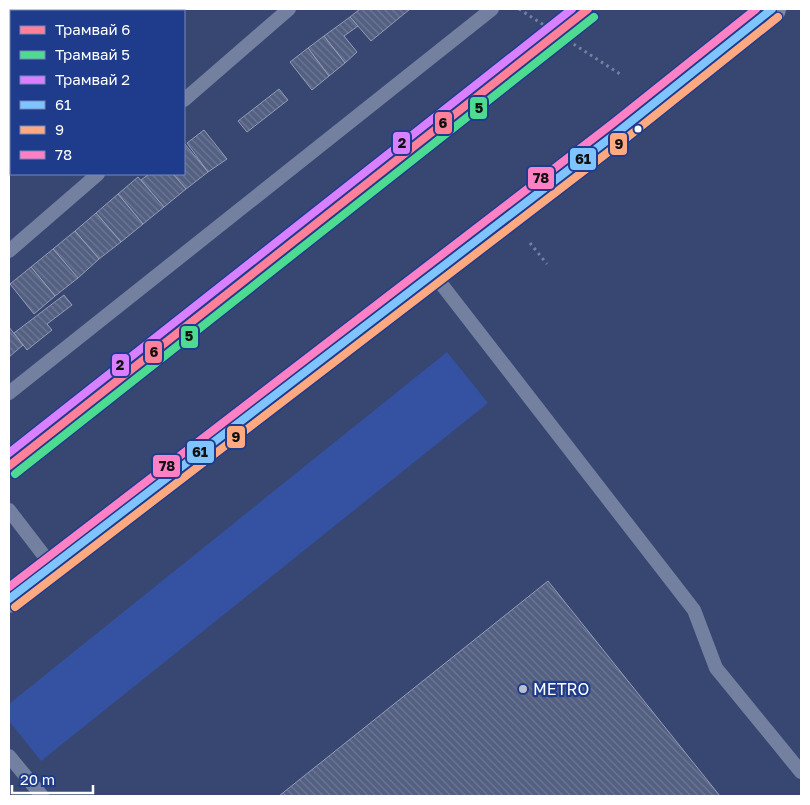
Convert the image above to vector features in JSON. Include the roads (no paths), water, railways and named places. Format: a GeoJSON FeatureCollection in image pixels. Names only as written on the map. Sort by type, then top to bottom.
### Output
{"type":"FeatureCollection","features":[{"type":"Feature","properties":{"kind":"main road"},"geometry":{"type":"LineString","coordinates":[[9,600],[432,272],[618,132],[772,9]]}},
{"type":"Feature","properties":{"kind":"lane"},"geometry":{"type":"LineString","coordinates":[[185,99],[289,9]]}},
{"type":"Feature","properties":{"kind":"lane"},"geometry":{"type":"LineString","coordinates":[[9,394],[488,10]]}},
{"type":"Feature","properties":{"kind":"lane"},"geometry":{"type":"LineString","coordinates":[[9,251],[97,175]]}},
{"type":"Feature","properties":{"kind":"lane"},"geometry":{"type":"LineString","coordinates":[[432,272],[694,610],[716,668],[801,772]]}},
{"type":"Feature","properties":{"kind":"lane"},"geometry":{"type":"LineString","coordinates":[[9,510],[52,566]]}},
{"type":"Feature","properties":{"kind":"lane"},"geometry":{"type":"LineString","coordinates":[[9,756],[42,796]]}},
{"type":"Feature","properties":{"kind":"tram line","name":"2"},"geometry":{"type":"LineString","coordinates":[[9,453],[572,9]]}},
{"type":"Feature","properties":{"kind":"tram line","name":"6"},"geometry":{"type":"LineString","coordinates":[[9,466],[588,9]]}},
{"type":"Feature","properties":{"kind":"tram line","name":"5"},"geometry":{"type":"LineString","coordinates":[[15,474],[594,17]]}},
{"type":"Feature","properties":{"kind":"place","name":"METRO"},"geometry":{"type":"Point","coordinates":[523,689]}}]}
